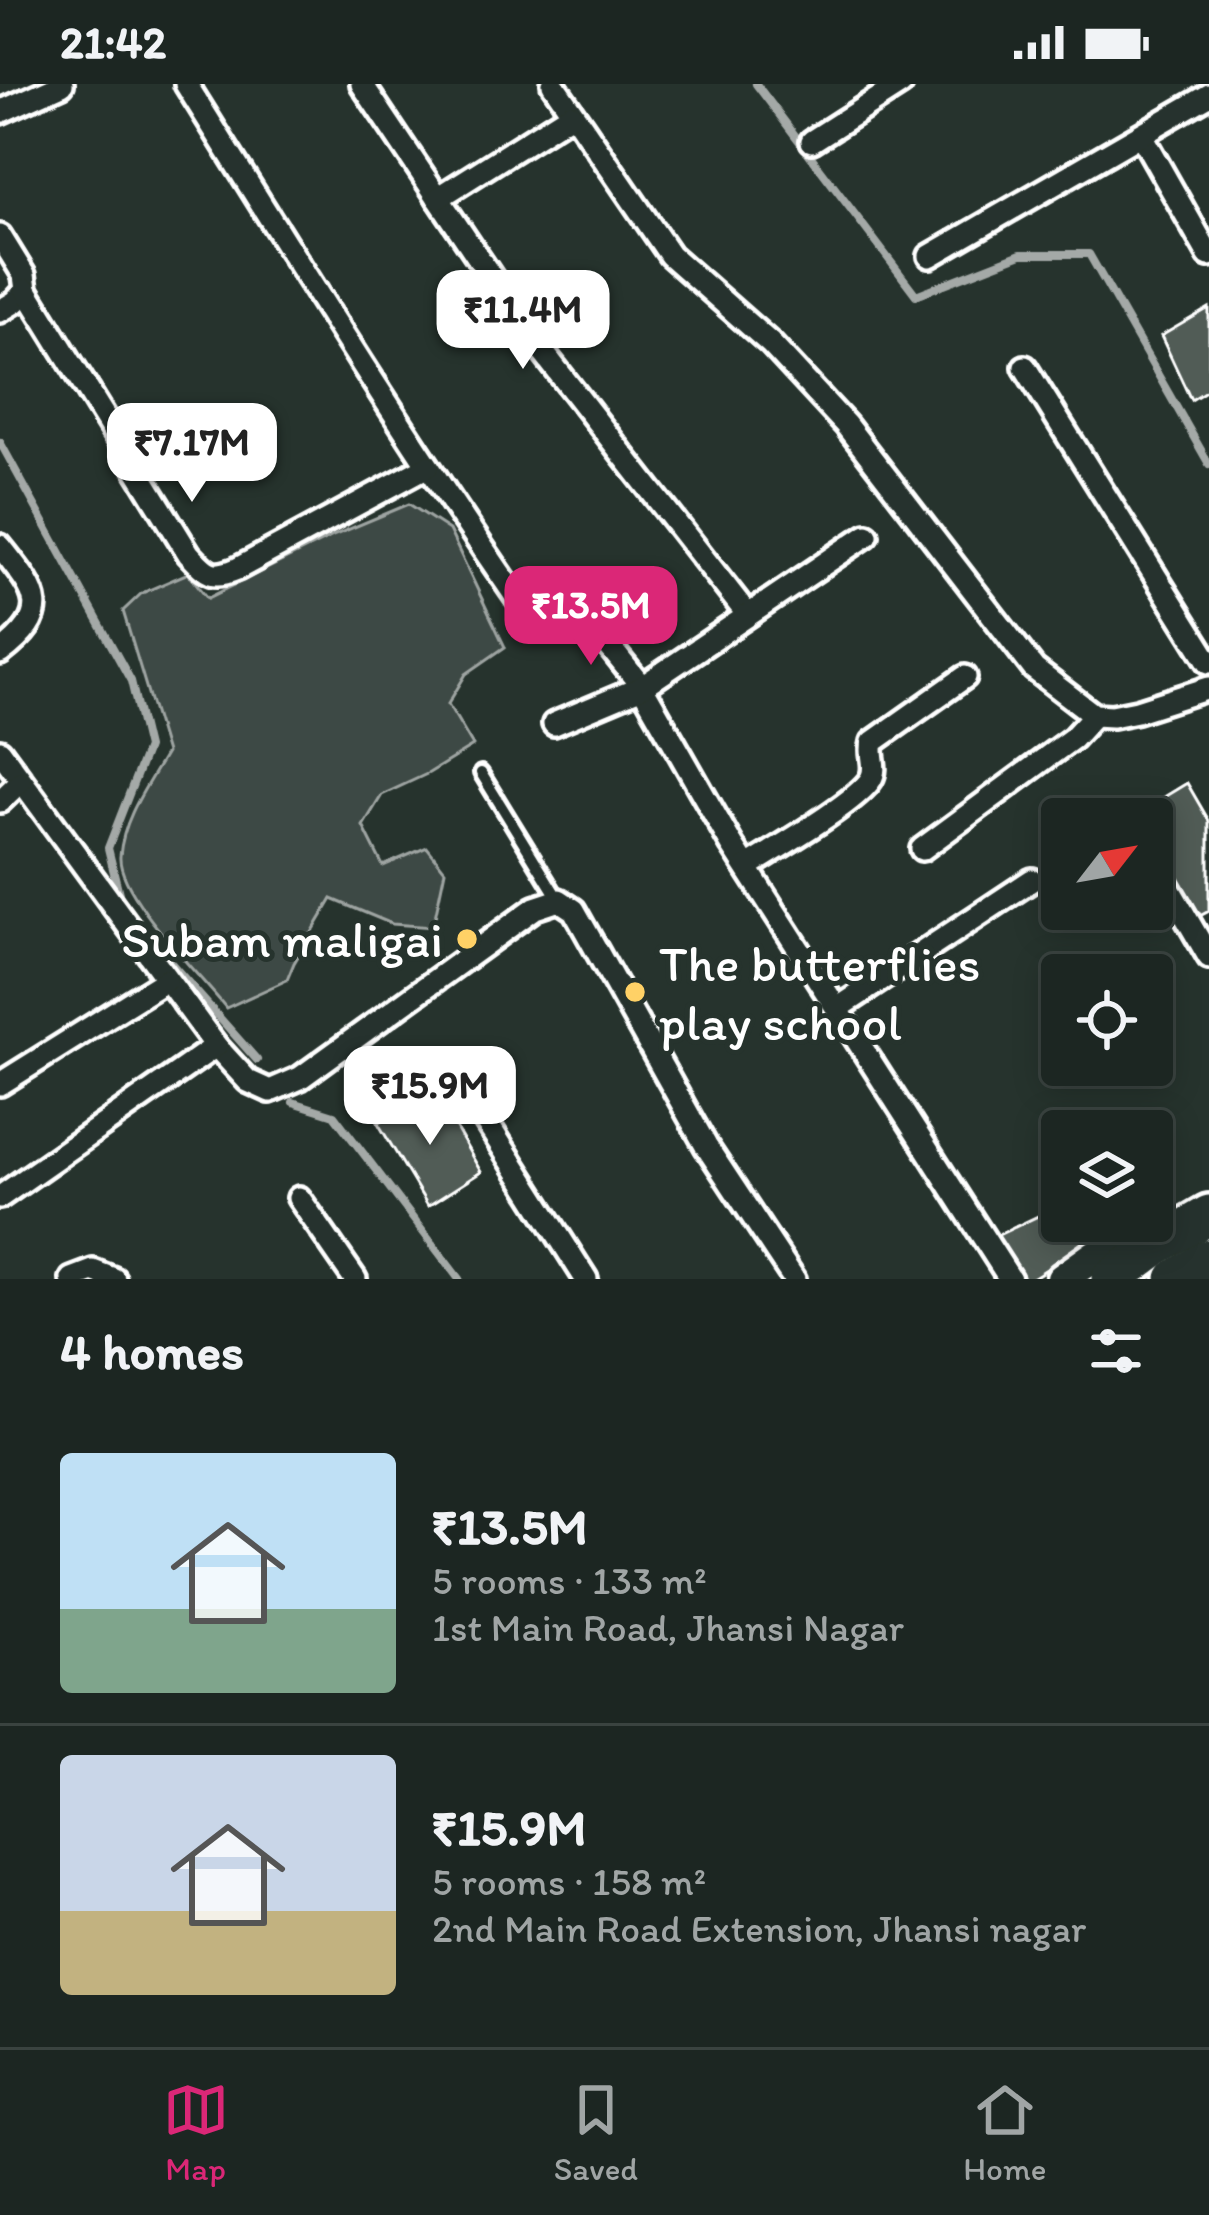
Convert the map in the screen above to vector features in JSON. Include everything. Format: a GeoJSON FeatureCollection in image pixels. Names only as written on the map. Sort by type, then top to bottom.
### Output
{"type":"FeatureCollection","features":[{"type":"Feature","properties":{"kind":"highway"},"geometry":{"type":"LineString","coordinates":[[1111,1279],[1196,1222]]}},
{"type":"Feature","properties":{"kind":"highway"},"geometry":{"type":"LineString","coordinates":[[1176,1279],[1209,1259]]}},
{"type":"Feature","properties":{"kind":"street"},"geometry":{"type":"LineString","coordinates":[[0,112],[62,84]]}},
{"type":"Feature","properties":{"kind":"street"},"geometry":{"type":"LineString","coordinates":[[186,84],[428,466],[524,607],[536,618],[566,604],[581,611],[642,687],[747,868],[1010,1279]]}},
{"type":"Feature","properties":{"kind":"street"},"geometry":{"type":"LineString","coordinates":[[362,84],[532,338],[747,614]]}},
{"type":"Feature","properties":{"kind":"street"},"geometry":{"type":"LineString","coordinates":[[553,84],[670,255],[771,344],[846,425],[1034,669],[1094,715],[1137,711],[1209,688]]}},
{"type":"Feature","properties":{"kind":"street"},"geometry":{"type":"LineString","coordinates":[[812,141],[901,84]]}},
{"type":"Feature","properties":{"kind":"street"},"geometry":{"type":"LineString","coordinates":[[930,256],[1209,95]]}},
{"type":"Feature","properties":{"kind":"street"},"geometry":{"type":"LineString","coordinates":[[438,197],[571,114]]}},
{"type":"Feature","properties":{"kind":"street"},"geometry":{"type":"LineString","coordinates":[[1141,135],[1209,255]]}},
{"type":"Feature","properties":{"kind":"street"},"geometry":{"type":"LineString","coordinates":[[0,236],[24,275],[26,290],[189,554],[206,572],[222,576],[237,569],[428,466]]}},
{"type":"Feature","properties":{"kind":"street"},"geometry":{"type":"LineString","coordinates":[[0,311],[26,290]]}},
{"type":"Feature","properties":{"kind":"street"},"geometry":{"type":"LineString","coordinates":[[1025,367],[1209,662]]}},
{"type":"Feature","properties":{"kind":"street"},"geometry":{"type":"LineString","coordinates":[[554,724],[642,687],[866,535]]}},
{"type":"Feature","properties":{"kind":"street"},"geometry":{"type":"LineString","coordinates":[[0,546],[25,578],[34,602],[34,621],[0,652]]}},
{"type":"Feature","properties":{"kind":"street"},"geometry":{"type":"LineString","coordinates":[[747,868],[870,782],[875,768],[870,752],[873,742],[965,676]]}},
{"type":"Feature","properties":{"kind":"street"},"geometry":{"type":"LineString","coordinates":[[922,849],[1073,738],[1094,715]]}},
{"type":"Feature","properties":{"kind":"street"},"geometry":{"type":"LineString","coordinates":[[0,752],[217,1046],[248,1081],[270,1091],[300,1078],[535,908],[559,900],[574,910],[706,1146],[794,1279]]}},
{"type":"Feature","properties":{"kind":"street"},"geometry":{"type":"LineString","coordinates":[[0,801],[20,782]]}},
{"type":"Feature","properties":{"kind":"street"},"geometry":{"type":"LineString","coordinates":[[837,1010],[1032,880]]}},
{"type":"Feature","properties":{"kind":"street"},"geometry":{"type":"LineString","coordinates":[[1173,895],[1209,957]]}},
{"type":"Feature","properties":{"kind":"street"},"geometry":{"type":"LineString","coordinates":[[0,1084],[166,980]]}},
{"type":"Feature","properties":{"kind":"street"},"geometry":{"type":"LineString","coordinates":[[0,1198],[217,1046]]}},
{"type":"Feature","properties":{"kind":"street"},"geometry":{"type":"LineString","coordinates":[[481,1112],[586,1279]]}},
{"type":"Feature","properties":{"kind":"street"},"geometry":{"type":"LineString","coordinates":[[299,1198],[355,1279]]}},
{"type":"Feature","properties":{"kind":"street"},"geometry":{"type":"LineString","coordinates":[[1063,1279],[1128,1232],[1196,1222]]}},
{"type":"Feature","properties":{"kind":"street"},"geometry":{"type":"LineString","coordinates":[[72,1279],[93,1271],[114,1279]]}},
{"type":"Feature","properties":{"kind":"lane"},"geometry":{"type":"LineString","coordinates":[[481,773],[559,900]]}},
{"type":"Feature","properties":{"kind":"shaded area"},"geometry":{"type":"Polygon","coordinates":[[[409,504],[449,530],[505,647],[466,674],[448,704],[473,746],[382,795],[363,826],[383,866],[427,847],[445,870],[433,927],[392,924],[332,899],[287,980],[226,1008],[162,934],[123,872],[120,856],[126,829],[166,753],[123,611],[142,593],[188,573],[208,598],[409,504]]]}},
{"type":"Feature","properties":{"kind":"building"},"geometry":{"type":"Polygon","coordinates":[[[1209,308],[1209,389],[1191,400],[1161,336],[1209,308]]]}},
{"type":"Feature","properties":{"kind":"building"},"geometry":{"type":"Polygon","coordinates":[[[1187,783],[1209,821],[1209,911],[1194,919],[1173,884],[1173,798],[1162,798],[1187,783]]]}},
{"type":"Feature","properties":{"kind":"building"},"geometry":{"type":"Polygon","coordinates":[[[434,1090],[481,1172],[428,1206],[378,1123],[434,1090]]]}},
{"type":"Feature","properties":{"kind":"building"},"geometry":{"type":"Polygon","coordinates":[[[1041,1215],[1041,1242],[1084,1245],[1031,1279],[1018,1279],[992,1238],[1041,1215]]]}},
{"type":"Feature","properties":{"kind":"waterway"},"geometry":{"type":"LineString","coordinates":[[756,84],[916,295],[1021,254],[1089,254],[1209,464]]}},
{"type":"Feature","properties":{"kind":"waterway"},"geometry":{"type":"LineString","coordinates":[[0,442],[131,681],[147,748],[108,848],[122,906]]}},
{"type":"Feature","properties":{"kind":"waterway"},"geometry":{"type":"LineString","coordinates":[[147,936],[257,1060]]}},
{"type":"Feature","properties":{"kind":"waterway"},"geometry":{"type":"LineString","coordinates":[[293,1102],[334,1115],[459,1279]]}},
{"type":"Feature","properties":{"kind":"place","name":"Subam maligai"},"geometry":{"type":"Point","coordinates":[467,939]}},
{"type":"Feature","properties":{"kind":"place","name":"The butterflies play school"},"geometry":{"type":"Point","coordinates":[635,992]}}]}
